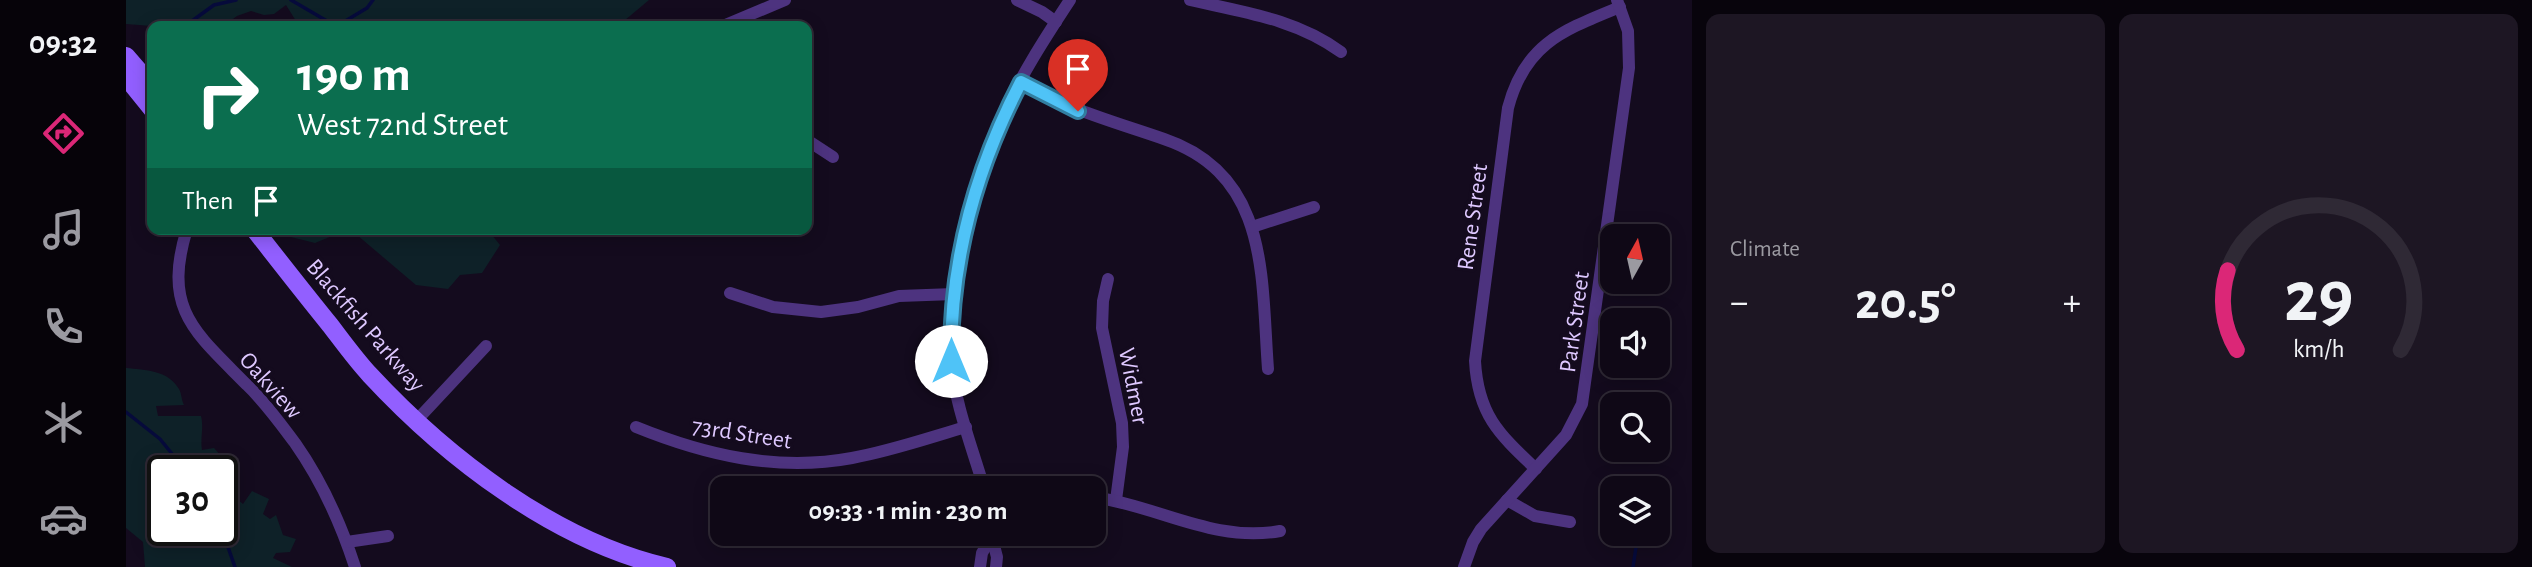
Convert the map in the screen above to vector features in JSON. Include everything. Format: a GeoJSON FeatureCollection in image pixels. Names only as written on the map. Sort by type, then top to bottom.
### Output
{"type":"FeatureCollection","features":[{"type":"Feature","properties":{"kind":"main road"},"geometry":{"type":"LineString","coordinates":[[126,56],[147,80]]}},
{"type":"Feature","properties":{"kind":"main road"},"geometry":{"type":"LineString","coordinates":[[126,77],[147,103]]}},
{"type":"Feature","properties":{"kind":"main road","name":"Blackfish Parkway"},"geometry":{"type":"LineString","coordinates":[[259,235],[369,374],[449,450],[540,514],[582,537],[667,567]]}},
{"type":"Feature","properties":{"kind":"street"},"geometry":{"type":"LineString","coordinates":[[736,21],[785,0]]}},
{"type":"Feature","properties":{"kind":"street"},"geometry":{"type":"LineString","coordinates":[[1017,0],[1056,22]]}},
{"type":"Feature","properties":{"kind":"street"},"geometry":{"type":"LineString","coordinates":[[980,476],[951,361],[954,294],[965,229],[1002,119],[1070,0]]}},
{"type":"Feature","properties":{"kind":"street"},"geometry":{"type":"LineString","coordinates":[[1190,0],[1275,19],[1306,30],[1341,51]]}},
{"type":"Feature","properties":{"kind":"street","name":"Rene Street"},"geometry":{"type":"LineString","coordinates":[[1536,469],[1493,426],[1476,383],[1475,361],[1508,108],[1521,72],[1542,46],[1565,29],[1619,3]]}},
{"type":"Feature","properties":{"kind":"street","name":"Park Street"},"geometry":{"type":"LineString","coordinates":[[1464,567],[1473,542],[1486,523],[1574,423],[1582,404],[1629,68],[1628,31],[1619,3]]}},
{"type":"Feature","properties":{"kind":"street"},"geometry":{"type":"LineString","coordinates":[[1021,82],[1078,111],[1184,146],[1209,162],[1224,176],[1247,212],[1258,246],[1268,369]]}},
{"type":"Feature","properties":{"kind":"street"},"geometry":{"type":"LineString","coordinates":[[812,142],[834,157]]}},
{"type":"Feature","properties":{"kind":"street"},"geometry":{"type":"LineString","coordinates":[[1252,227],[1314,207]]}},
{"type":"Feature","properties":{"kind":"street","name":"Oakview"},"geometry":{"type":"LineString","coordinates":[[185,235],[179,257],[178,281],[182,304],[191,325],[200,338],[256,394],[309,463],[347,542],[355,567]]}},
{"type":"Feature","properties":{"kind":"street","name":"Widmer"},"geometry":{"type":"LineString","coordinates":[[1108,279],[1103,301],[1102,328],[1122,423],[1123,447],[1116,500]]}},
{"type":"Feature","properties":{"kind":"street"},"geometry":{"type":"LineString","coordinates":[[730,293],[773,307],[821,312],[858,307],[898,296],[954,294]]}},
{"type":"Feature","properties":{"kind":"street"},"geometry":{"type":"LineString","coordinates":[[416,421],[486,346]]}},
{"type":"Feature","properties":{"kind":"street","name":"73rd Street"},"geometry":{"type":"LineString","coordinates":[[636,427],[679,444],[754,461],[820,463],[850,459],[966,427]]}},
{"type":"Feature","properties":{"kind":"street"},"geometry":{"type":"LineString","coordinates":[[1106,499],[1214,530],[1257,535],[1280,531]]}},
{"type":"Feature","properties":{"kind":"street"},"geometry":{"type":"LineString","coordinates":[[1507,500],[1535,516],[1570,522]]}},
{"type":"Feature","properties":{"kind":"street"},"geometry":{"type":"LineString","coordinates":[[347,542],[388,536]]}},
{"type":"Feature","properties":{"kind":"street"},"geometry":{"type":"LineString","coordinates":[[980,567],[986,546]]}},
{"type":"Feature","properties":{"kind":"street"},"geometry":{"type":"LineString","coordinates":[[994,546],[996,567]]}},
{"type":"Feature","properties":{"kind":"shaded area"},"geometry":{"type":"Polygon","coordinates":[[[126,0],[649,0],[624,21],[296,21],[286,5],[274,14],[264,15],[251,11],[230,21],[147,21],[147,26],[126,24],[126,0]]]}},
{"type":"Feature","properties":{"kind":"shaded area"},"geometry":{"type":"Polygon","coordinates":[[[287,235],[334,235],[315,243],[287,235]]]}},
{"type":"Feature","properties":{"kind":"shaded area"},"geometry":{"type":"Polygon","coordinates":[[[357,235],[492,235],[500,245],[482,273],[460,275],[448,289],[416,285],[357,235]]]}},
{"type":"Feature","properties":{"kind":"shaded area"},"geometry":{"type":"Polygon","coordinates":[[[126,368],[156,372],[169,378],[180,391],[184,405],[156,406],[158,416],[201,416],[202,450],[214,448],[220,455],[147,455],[147,546],[238,546],[238,500],[243,504],[252,491],[269,499],[263,514],[270,519],[276,515],[283,535],[296,539],[290,552],[276,553],[273,558],[292,567],[145,567],[143,542],[126,528],[126,368]]]}},
{"type":"Feature","properties":{"kind":"waterway"},"geometry":{"type":"LineString","coordinates":[[192,21],[214,5],[236,0]]}},
{"type":"Feature","properties":{"kind":"waterway"},"geometry":{"type":"LineString","coordinates":[[291,0],[327,21]]}},
{"type":"Feature","properties":{"kind":"waterway"},"geometry":{"type":"LineString","coordinates":[[345,21],[367,8],[373,0]]}},
{"type":"Feature","properties":{"kind":"waterway"},"geometry":{"type":"LineString","coordinates":[[126,412],[160,439],[173,455]]}},
{"type":"Feature","properties":{"kind":"waterway"},"geometry":{"type":"LineString","coordinates":[[228,546],[235,567]]}},
{"type":"Feature","properties":{"kind":"waterway"},"geometry":{"type":"LineString","coordinates":[[1633,567],[1636,546]]}},
{"type":"Feature","properties":{"kind":"route"},"geometry":{"type":"LineString","coordinates":[[951,361],[954,294],[965,229],[1002,119],[1021,82],[1078,111]]}}]}
